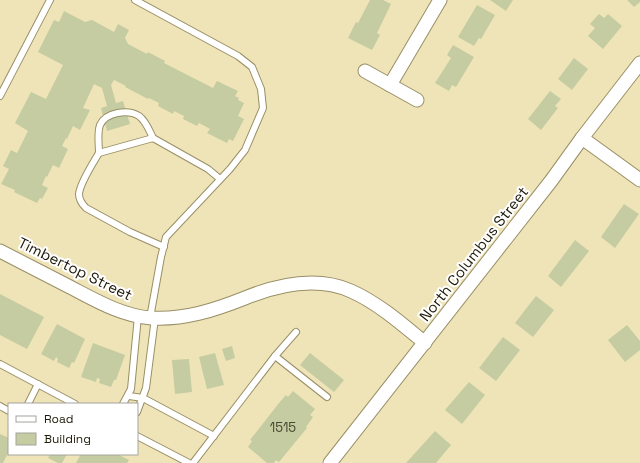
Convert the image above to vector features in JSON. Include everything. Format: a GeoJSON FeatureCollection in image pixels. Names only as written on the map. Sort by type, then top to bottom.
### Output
{"type":"FeatureCollection","features":[{"type":"Feature","properties":{"kind":"street"},"geometry":{"type":"LineString","coordinates":[[390,85],[440,0]]}},
{"type":"Feature","properties":{"kind":"street","name":"North Columbus Street"},"geometry":{"type":"LineString","coordinates":[[330,463],[425,343],[640,63]]}},
{"type":"Feature","properties":{"kind":"street"},"geometry":{"type":"LineString","coordinates":[[365,71],[417,100]]}},
{"type":"Feature","properties":{"kind":"street"},"geometry":{"type":"LineString","coordinates":[[582,138],[640,180]]}},
{"type":"Feature","properties":{"kind":"street","name":"Timbertop Street"},"geometry":{"type":"LineString","coordinates":[[0,250],[109,307],[148,318],[172,318],[202,314],[264,290],[290,284],[326,284],[350,290],[373,303],[425,343]]}},
{"type":"Feature","properties":{"kind":"lane"},"geometry":{"type":"LineString","coordinates":[[0,96],[50,0]]}},
{"type":"Feature","properties":{"kind":"lane"},"geometry":{"type":"LineString","coordinates":[[125,403],[131,389],[148,318],[160,257],[166,237],[245,150],[263,108],[261,89],[252,67],[238,56],[135,0]]}},
{"type":"Feature","properties":{"kind":"lane"},"geometry":{"type":"LineString","coordinates":[[164,246],[130,232],[92,212],[81,202],[79,194],[81,185],[99,153],[100,126],[104,118],[114,114],[128,112],[140,117],[148,126],[153,138],[208,169],[220,179]]}},
{"type":"Feature","properties":{"kind":"lane"},"geometry":{"type":"LineString","coordinates":[[99,153],[153,138]]}},
{"type":"Feature","properties":{"kind":"lane"},"geometry":{"type":"LineString","coordinates":[[138,410],[146,388],[148,318]]}},
{"type":"Feature","properties":{"kind":"lane"},"geometry":{"type":"LineString","coordinates":[[193,463],[275,356],[296,332]]}},
{"type":"Feature","properties":{"kind":"lane"},"geometry":{"type":"LineString","coordinates":[[275,356],[328,397]]}},
{"type":"Feature","properties":{"kind":"lane"},"geometry":{"type":"LineString","coordinates":[[0,364],[73,403]]}},
{"type":"Feature","properties":{"kind":"lane"},"geometry":{"type":"LineString","coordinates":[[28,403],[38,384]]}},
{"type":"Feature","properties":{"kind":"lane"},"geometry":{"type":"LineString","coordinates":[[129,396],[143,398],[214,436]]}},
{"type":"Feature","properties":{"kind":"lane"},"geometry":{"type":"LineString","coordinates":[[138,437],[189,463]]}},
{"type":"Feature","properties":{"kind":"building"},"geometry":{"type":"Polygon","coordinates":[[[370,0],[383,0],[391,4],[377,33],[380,35],[372,50],[348,38],[370,0]]]}},
{"type":"Feature","properties":{"kind":"building"},"geometry":{"type":"Polygon","coordinates":[[[490,0],[513,0],[506,11],[490,0]]]}},
{"type":"Feature","properties":{"kind":"building"},"geometry":{"type":"Polygon","coordinates":[[[627,0],[640,0],[640,2],[634,7],[627,0]]]}},
{"type":"Feature","properties":{"kind":"building"},"geometry":{"type":"Polygon","coordinates":[[[477,5],[495,15],[481,39],[479,38],[474,46],[458,37],[477,5]]]}},
{"type":"Feature","properties":{"kind":"building"},"geometry":{"type":"Polygon","coordinates":[[[64,11],[85,22],[92,20],[114,32],[118,24],[129,30],[125,38],[128,44],[147,54],[148,52],[165,61],[164,63],[213,88],[217,81],[238,91],[235,96],[239,98],[238,100],[244,103],[238,116],[244,119],[233,141],[229,139],[227,143],[207,133],[210,129],[199,123],[197,126],[183,119],[184,116],[174,111],[173,114],[158,106],[159,103],[149,98],[148,99],[114,80],[111,85],[116,103],[123,101],[130,124],[107,131],[101,108],[107,106],[102,88],[94,84],[83,108],[90,110],[80,130],[73,126],[67,139],[66,138],[62,146],[68,149],[59,168],[53,165],[47,177],[46,176],[42,185],[48,188],[42,199],[40,198],[37,203],[14,192],[15,190],[1,184],[9,169],[3,166],[11,150],[17,153],[28,131],[15,123],[31,92],[46,99],[63,65],[38,52],[54,20],[59,22],[64,11]]]}},
{"type":"Feature","properties":{"kind":"building"},"geometry":{"type":"Polygon","coordinates":[[[599,14],[604,18],[608,14],[622,26],[603,49],[588,36],[595,28],[590,24],[599,14]]]}},
{"type":"Feature","properties":{"kind":"building"},"geometry":{"type":"Polygon","coordinates":[[[453,45],[474,57],[456,87],[452,85],[449,91],[435,83],[451,58],[447,55],[453,45]]]}},
{"type":"Feature","properties":{"kind":"building"},"geometry":{"type":"Polygon","coordinates":[[[574,58],[588,69],[572,90],[558,79],[574,58]]]}},
{"type":"Feature","properties":{"kind":"building"},"geometry":{"type":"Polygon","coordinates":[[[550,91],[561,99],[555,106],[558,108],[541,130],[528,119],[550,91]]]}},
{"type":"Feature","properties":{"kind":"building"},"geometry":{"type":"Polygon","coordinates":[[[624,204],[639,214],[615,248],[601,237],[624,204]]]}},
{"type":"Feature","properties":{"kind":"building"},"geometry":{"type":"Polygon","coordinates":[[[575,240],[589,251],[561,287],[548,276],[575,240]]]}},
{"type":"Feature","properties":{"kind":"building"},"geometry":{"type":"Polygon","coordinates":[[[0,294],[44,317],[27,349],[0,335],[0,294]]]}},
{"type":"Feature","properties":{"kind":"building"},"geometry":{"type":"Polygon","coordinates":[[[536,296],[554,310],[533,337],[515,323],[536,296]]]}},
{"type":"Feature","properties":{"kind":"building"},"geometry":{"type":"Polygon","coordinates":[[[57,324],[85,339],[74,363],[72,362],[69,368],[57,362],[58,359],[56,357],[54,361],[41,354],[57,324]]]}},
{"type":"Feature","properties":{"kind":"building"},"geometry":{"type":"Polygon","coordinates":[[[627,325],[640,341],[640,350],[625,362],[608,340],[627,325]]]}},
{"type":"Feature","properties":{"kind":"building"},"geometry":{"type":"Polygon","coordinates":[[[503,337],[520,350],[496,381],[479,368],[503,337]]]}},
{"type":"Feature","properties":{"kind":"building"},"geometry":{"type":"Polygon","coordinates":[[[93,343],[125,355],[116,380],[114,380],[111,387],[99,383],[100,379],[97,378],[96,382],[81,377],[93,343]]]}},
{"type":"Feature","properties":{"kind":"building"},"geometry":{"type":"Polygon","coordinates":[[[232,346],[235,358],[226,361],[222,349],[232,346]]]}},
{"type":"Feature","properties":{"kind":"building"},"geometry":{"type":"Polygon","coordinates":[[[215,353],[224,385],[207,389],[199,357],[215,353]]]}},
{"type":"Feature","properties":{"kind":"building"},"geometry":{"type":"Polygon","coordinates":[[[310,353],[344,380],[334,392],[300,365],[310,353]]]}},
{"type":"Feature","properties":{"kind":"building"},"geometry":{"type":"Polygon","coordinates":[[[189,359],[192,392],[175,394],[172,360],[189,359]]]}},
{"type":"Feature","properties":{"kind":"building"},"geometry":{"type":"Polygon","coordinates":[[[469,382],[485,395],[462,424],[445,410],[469,382]]]}},
{"type":"Feature","properties":{"kind":"building"},"geometry":{"type":"Polygon","coordinates":[[[293,391],[315,409],[310,415],[313,417],[306,427],[307,428],[279,462],[276,460],[274,463],[267,463],[248,447],[252,441],[250,440],[286,395],[288,397],[293,391]]]}},
{"type":"Feature","properties":{"kind":"building"},"geometry":{"type":"Polygon","coordinates":[[[435,431],[451,445],[436,463],[406,463],[435,431]]]}},
{"type":"Feature","properties":{"kind":"building"},"geometry":{"type":"Polygon","coordinates":[[[0,434],[8,438],[8,453],[3,463],[0,463],[0,434]]]}},
{"type":"Feature","properties":{"kind":"building"},"geometry":{"type":"Polygon","coordinates":[[[50,455],[66,455],[62,463],[58,463],[48,458],[50,455]]]}},
{"type":"Feature","properties":{"kind":"building"},"geometry":{"type":"Polygon","coordinates":[[[80,455],[119,455],[129,460],[127,463],[76,463],[80,455]]]}}]}
